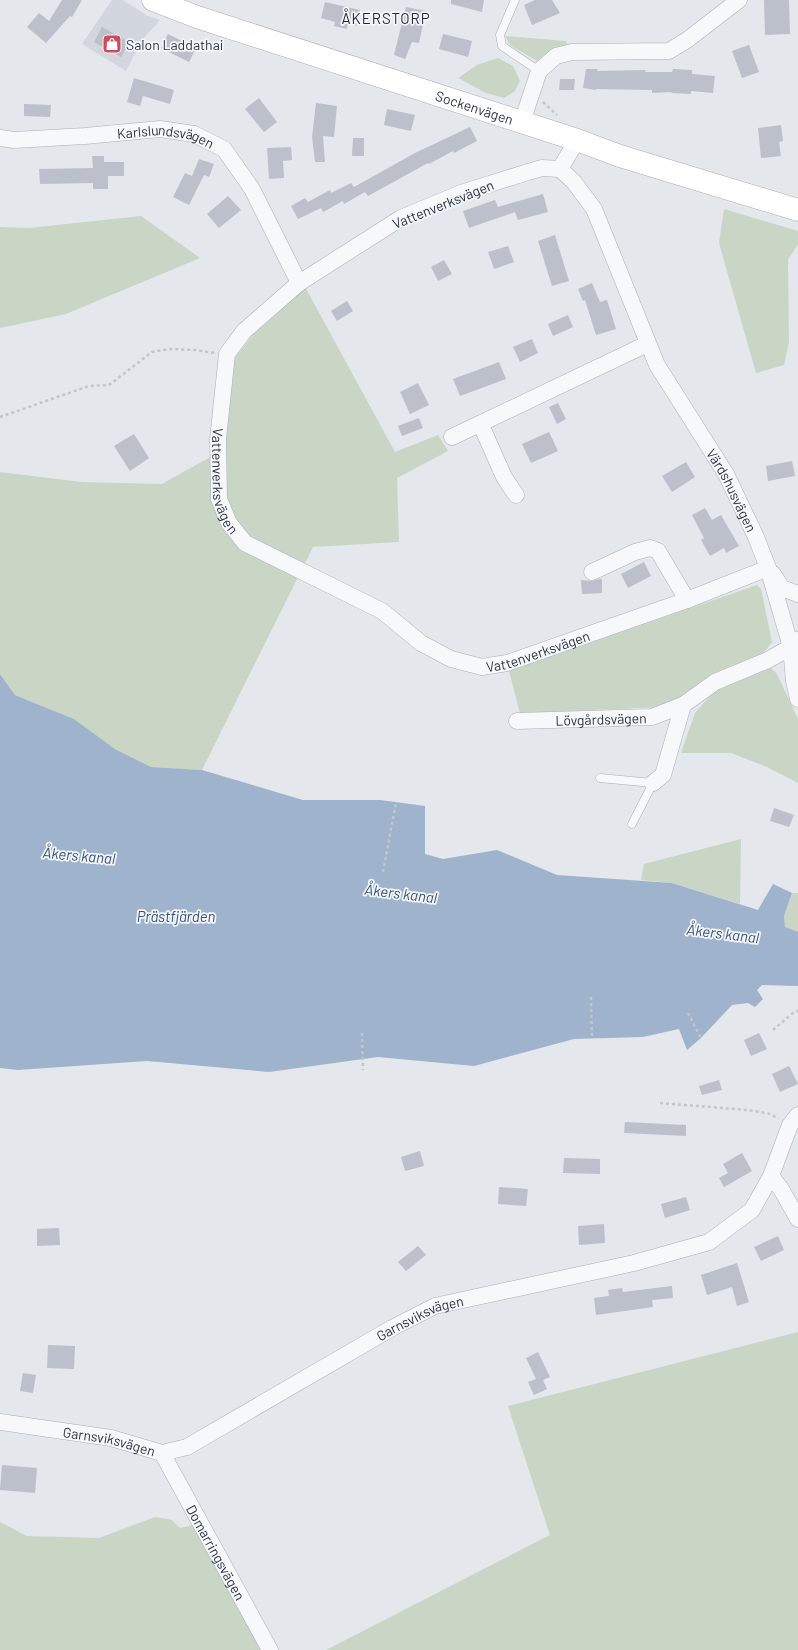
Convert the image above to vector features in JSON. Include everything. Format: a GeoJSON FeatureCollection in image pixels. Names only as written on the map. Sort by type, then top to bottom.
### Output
{"type":"FeatureCollection","features":[{"type":"Feature","properties":{"kind":"street","name":"Sockenvägen"},"geometry":{"type":"LineString","coordinates":[[153,0],[197,18],[522,122],[620,156],[798,210]]}},
{"type":"Feature","properties":{"kind":"street"},"geometry":{"type":"LineString","coordinates":[[522,122],[539,71],[556,56],[572,52],[669,51],[692,37],[739,0]]}},
{"type":"Feature","properties":{"kind":"street","name":"Karlslundsvägen"},"geometry":{"type":"LineString","coordinates":[[0,138],[14,140],[69,137],[160,129],[194,134],[224,149],[252,189],[299,283]]}},
{"type":"Feature","properties":{"kind":"street"},"geometry":{"type":"LineString","coordinates":[[560,169],[577,140]]}},
{"type":"Feature","properties":{"kind":"street","name":"Vattenverksvägen"},"geometry":{"type":"LineString","coordinates":[[560,169],[542,168],[528,172],[461,194],[401,218],[299,283],[244,331],[226,354],[218,447],[219,499],[229,523],[245,543],[382,611],[421,643],[451,659],[482,667],[507,663],[687,600],[768,568]]}},
{"type":"Feature","properties":{"kind":"street","name":"Värdshusvägen"},"geometry":{"type":"LineString","coordinates":[[560,169],[574,182],[594,209],[647,344],[657,365],[726,474],[756,537],[794,643],[794,681],[798,699]]}},
{"type":"Feature","properties":{"kind":"street"},"geometry":{"type":"LineString","coordinates":[[452,437],[481,425],[647,344]]}},
{"type":"Feature","properties":{"kind":"street"},"geometry":{"type":"LineString","coordinates":[[481,425],[504,477],[516,495]]}},
{"type":"Feature","properties":{"kind":"street"},"geometry":{"type":"LineString","coordinates":[[592,572],[635,552],[650,548],[658,551],[687,600]]}},
{"type":"Feature","properties":{"kind":"street"},"geometry":{"type":"LineString","coordinates":[[768,568],[782,588],[798,594]]}},
{"type":"Feature","properties":{"kind":"street","name":"Lövgårdsvägen"},"geometry":{"type":"LineString","coordinates":[[517,721],[652,717],[683,705],[715,682],[768,660],[794,643]]}},
{"type":"Feature","properties":{"kind":"street"},"geometry":{"type":"LineString","coordinates":[[653,784],[663,775],[683,705]]}},
{"type":"Feature","properties":{"kind":"street","name":"Garnsviksvägen"},"geometry":{"type":"LineString","coordinates":[[0,1422],[110,1438],[162,1454],[187,1447],[392,1328],[435,1306],[634,1263],[709,1242],[752,1210],[771,1176],[794,1120]]}},
{"type":"Feature","properties":{"kind":"street"},"geometry":{"type":"LineString","coordinates":[[771,1176],[781,1189],[798,1219]]}},
{"type":"Feature","properties":{"kind":"street","name":"Domarringsvägen"},"geometry":{"type":"LineString","coordinates":[[162,1454],[270,1650]]}},
{"type":"Feature","properties":{"kind":"lane"},"geometry":{"type":"LineString","coordinates":[[515,0],[500,36],[502,46],[539,71]]}},
{"type":"Feature","properties":{"kind":"lane"},"geometry":{"type":"LineString","coordinates":[[600,778],[653,784],[632,824]]}},
{"type":"Feature","properties":{"kind":"path"},"geometry":{"type":"LineString","coordinates":[[0,417],[89,386],[109,386],[152,352],[169,349],[226,354]]}},
{"type":"Feature","properties":{"kind":"path"},"geometry":{"type":"LineString","coordinates":[[383,872],[396,802]]}},
{"type":"Feature","properties":{"kind":"path"},"geometry":{"type":"LineString","coordinates":[[591,997],[592,1039]]}},
{"type":"Feature","properties":{"kind":"path"},"geometry":{"type":"LineString","coordinates":[[773,1030],[794,1012],[798,1011]]}},
{"type":"Feature","properties":{"kind":"path"},"geometry":{"type":"LineString","coordinates":[[688,1013],[701,1038]]}},
{"type":"Feature","properties":{"kind":"path"},"geometry":{"type":"LineString","coordinates":[[362,1033],[363,1070]]}},
{"type":"Feature","properties":{"kind":"path"},"geometry":{"type":"LineString","coordinates":[[660,1104],[748,1110],[794,1120]]}},
{"type":"Feature","properties":{"kind":"shaded area"},"geometry":{"type":"Polygon","coordinates":[[[112,0],[123,0],[148,16],[160,20],[142,40],[126,71],[82,44],[112,0]]]}},
{"type":"Feature","properties":{"kind":"green space"},"geometry":{"type":"Polygon","coordinates":[[[505,36],[566,41],[568,45],[556,47],[542,64],[510,45],[505,36]]]}},
{"type":"Feature","properties":{"kind":"green space"},"geometry":{"type":"Polygon","coordinates":[[[498,58],[513,66],[520,81],[515,91],[504,98],[486,93],[458,78],[477,65],[498,58]]]}},
{"type":"Feature","properties":{"kind":"green space"},"geometry":{"type":"Polygon","coordinates":[[[724,209],[798,231],[798,245],[788,259],[789,342],[784,365],[756,373],[719,243],[724,209]]]}},
{"type":"Feature","properties":{"kind":"green space"},"geometry":{"type":"Polygon","coordinates":[[[141,216],[200,258],[66,314],[0,328],[0,227],[29,228],[141,216]]]}},
{"type":"Feature","properties":{"kind":"green space"},"geometry":{"type":"Polygon","coordinates":[[[304,285],[395,452],[438,435],[448,451],[397,478],[399,542],[313,547],[202,770],[151,767],[115,749],[74,719],[15,695],[0,674],[0,472],[82,482],[162,484],[219,452],[231,363],[262,323],[304,285]]]}},
{"type":"Feature","properties":{"kind":"green space"},"geometry":{"type":"Polygon","coordinates":[[[757,585],[761,589],[772,642],[762,655],[665,707],[520,713],[509,671],[757,585]]]}},
{"type":"Feature","properties":{"kind":"green space"},"geometry":{"type":"Polygon","coordinates":[[[769,666],[777,674],[798,719],[798,783],[767,767],[731,753],[681,753],[695,713],[717,688],[769,666]]]}},
{"type":"Feature","properties":{"kind":"green space"},"geometry":{"type":"Polygon","coordinates":[[[741,839],[740,904],[672,883],[641,880],[644,864],[741,839]]]}},
{"type":"Feature","properties":{"kind":"green space"},"geometry":{"type":"Polygon","coordinates":[[[792,893],[798,893],[798,932],[785,928],[784,916],[792,893]]]}},
{"type":"Feature","properties":{"kind":"green space"},"geometry":{"type":"Polygon","coordinates":[[[798,1332],[798,1650],[326,1650],[550,1535],[508,1406],[798,1332]]]}},
{"type":"Feature","properties":{"kind":"green space"},"geometry":{"type":"Polygon","coordinates":[[[155,1517],[172,1520],[180,1528],[193,1525],[265,1650],[0,1650],[0,1522],[27,1536],[99,1538],[155,1517]]]}},
{"type":"Feature","properties":{"kind":"water","name":"Prästfjärden"},"geometry":{"type":"Polygon","coordinates":[[[0,674],[15,695],[74,719],[115,749],[151,767],[202,770],[303,800],[380,800],[425,806],[425,854],[443,859],[497,850],[557,875],[672,883],[758,910],[773,884],[792,893],[784,916],[785,927],[798,932],[798,986],[762,985],[757,990],[763,999],[755,1007],[748,1003],[732,1005],[701,1038],[687,1050],[679,1029],[643,1037],[574,1039],[474,1066],[378,1057],[269,1072],[147,1061],[18,1070],[0,1068],[0,674]]]}},
{"type":"Feature","properties":{"kind":"building"},"geometry":{"type":"Polygon","coordinates":[[[62,0],[82,0],[72,17],[70,16],[46,43],[27,27],[39,13],[49,21],[62,0]]]}},
{"type":"Feature","properties":{"kind":"building"},"geometry":{"type":"Polygon","coordinates":[[[451,0],[484,0],[482,12],[451,4],[451,0]]]}},
{"type":"Feature","properties":{"kind":"building"},"geometry":{"type":"Polygon","coordinates":[[[535,0],[552,0],[560,13],[532,25],[524,5],[535,0]]]}},
{"type":"Feature","properties":{"kind":"building"},"geometry":{"type":"Polygon","coordinates":[[[764,0],[789,0],[790,34],[765,35],[764,0]]]}},
{"type":"Feature","properties":{"kind":"building"},"geometry":{"type":"Polygon","coordinates":[[[325,2],[360,10],[356,26],[348,24],[347,29],[334,26],[335,22],[321,18],[325,2]]]}},
{"type":"Feature","properties":{"kind":"building"},"geometry":{"type":"Polygon","coordinates":[[[406,7],[426,11],[419,43],[412,42],[405,59],[394,55],[406,7]]]}},
{"type":"Feature","properties":{"kind":"building"},"geometry":{"type":"Polygon","coordinates":[[[102,27],[129,42],[121,57],[94,42],[102,27]]]}},
{"type":"Feature","properties":{"kind":"building"},"geometry":{"type":"Polygon","coordinates":[[[168,34],[196,48],[189,62],[161,48],[168,34]]]}},
{"type":"Feature","properties":{"kind":"building"},"geometry":{"type":"Polygon","coordinates":[[[443,34],[472,41],[468,57],[439,49],[443,34]]]}},
{"type":"Feature","properties":{"kind":"building"},"geometry":{"type":"Polygon","coordinates":[[[749,45],[759,72],[742,78],[732,51],[749,45]]]}},
{"type":"Feature","properties":{"kind":"building"},"geometry":{"type":"Polygon","coordinates":[[[586,69],[598,69],[597,71],[646,70],[645,72],[672,72],[673,69],[692,70],[692,74],[715,76],[713,93],[691,91],[691,94],[671,93],[672,92],[652,93],[652,90],[596,90],[583,88],[586,69]]]}},
{"type":"Feature","properties":{"kind":"building"},"geometry":{"type":"Polygon","coordinates":[[[134,78],[174,90],[170,104],[143,96],[140,106],[127,102],[134,78]]]}},
{"type":"Feature","properties":{"kind":"building"},"geometry":{"type":"Polygon","coordinates":[[[560,79],[575,79],[574,90],[559,90],[560,79]]]}},
{"type":"Feature","properties":{"kind":"building"},"geometry":{"type":"Polygon","coordinates":[[[259,98],[277,122],[264,132],[245,109],[259,98]]]}},
{"type":"Feature","properties":{"kind":"building"},"geometry":{"type":"Polygon","coordinates":[[[316,103],[337,106],[334,137],[323,136],[325,162],[315,162],[312,137],[316,103]]]}},
{"type":"Feature","properties":{"kind":"building"},"geometry":{"type":"Polygon","coordinates":[[[24,104],[51,105],[50,117],[24,116],[24,104]]]}},
{"type":"Feature","properties":{"kind":"building"},"geometry":{"type":"Polygon","coordinates":[[[387,109],[415,115],[411,131],[384,125],[387,109]]]}},
{"type":"Feature","properties":{"kind":"building"},"geometry":{"type":"Polygon","coordinates":[[[781,125],[783,141],[779,142],[781,156],[761,158],[758,128],[781,125]]]}},
{"type":"Feature","properties":{"kind":"building"},"geometry":{"type":"Polygon","coordinates":[[[470,127],[477,141],[454,153],[453,151],[429,164],[428,163],[368,196],[365,192],[344,204],[343,201],[323,212],[321,208],[298,219],[291,206],[305,198],[308,202],[330,190],[331,193],[351,183],[354,187],[415,153],[470,127]]]}},
{"type":"Feature","properties":{"kind":"building"},"geometry":{"type":"Polygon","coordinates":[[[353,138],[364,138],[364,156],[352,156],[353,138]]]}},
{"type":"Feature","properties":{"kind":"building"},"geometry":{"type":"Polygon","coordinates":[[[291,147],[292,160],[283,161],[284,178],[269,179],[267,148],[291,147]]]}},
{"type":"Feature","properties":{"kind":"building"},"geometry":{"type":"Polygon","coordinates":[[[92,156],[104,156],[104,162],[124,162],[124,176],[108,176],[108,189],[93,189],[93,183],[40,184],[39,169],[93,168],[92,156]]]}},
{"type":"Feature","properties":{"kind":"building"},"geometry":{"type":"Polygon","coordinates":[[[199,159],[214,164],[209,177],[204,175],[189,205],[173,197],[185,173],[192,176],[199,159]]]}},
{"type":"Feature","properties":{"kind":"building"},"geometry":{"type":"Polygon","coordinates":[[[543,194],[548,212],[518,220],[515,212],[469,228],[463,211],[495,200],[498,207],[543,194]]]}},
{"type":"Feature","properties":{"kind":"building"},"geometry":{"type":"Polygon","coordinates":[[[228,196],[241,210],[219,228],[207,214],[228,196]]]}},
{"type":"Feature","properties":{"kind":"building"},"geometry":{"type":"Polygon","coordinates":[[[555,235],[569,281],[552,286],[538,241],[555,235]]]}},
{"type":"Feature","properties":{"kind":"building"},"geometry":{"type":"Polygon","coordinates":[[[508,246],[514,262],[494,269],[488,252],[508,246]]]}},
{"type":"Feature","properties":{"kind":"building"},"geometry":{"type":"Polygon","coordinates":[[[444,260],[452,274],[438,281],[431,267],[444,260]]]}},
{"type":"Feature","properties":{"kind":"building"},"geometry":{"type":"Polygon","coordinates":[[[592,283],[600,302],[607,300],[616,329],[596,335],[585,300],[583,301],[578,289],[592,283]]]}},
{"type":"Feature","properties":{"kind":"building"},"geometry":{"type":"Polygon","coordinates":[[[347,301],[353,311],[337,321],[331,311],[347,301]]]}},
{"type":"Feature","properties":{"kind":"building"},"geometry":{"type":"Polygon","coordinates":[[[568,315],[573,327],[553,336],[548,324],[568,315]]]}},
{"type":"Feature","properties":{"kind":"building"},"geometry":{"type":"Polygon","coordinates":[[[532,339],[538,353],[520,362],[513,347],[532,339]]]}},
{"type":"Feature","properties":{"kind":"building"},"geometry":{"type":"Polygon","coordinates":[[[499,362],[506,379],[460,396],[453,379],[499,362]]]}},
{"type":"Feature","properties":{"kind":"building"},"geometry":{"type":"Polygon","coordinates":[[[418,383],[429,405],[410,414],[400,392],[418,383]]]}},
{"type":"Feature","properties":{"kind":"building"},"geometry":{"type":"Polygon","coordinates":[[[558,403],[566,419],[557,424],[549,407],[558,403]]]}},
{"type":"Feature","properties":{"kind":"building"},"geometry":{"type":"Polygon","coordinates":[[[419,418],[423,428],[402,436],[398,426],[419,418]]]}},
{"type":"Feature","properties":{"kind":"building"},"geometry":{"type":"Polygon","coordinates":[[[549,432],[558,451],[531,463],[522,444],[549,432]]]}},
{"type":"Feature","properties":{"kind":"building"},"geometry":{"type":"Polygon","coordinates":[[[134,434],[149,458],[130,471],[114,446],[134,434]]]}},
{"type":"Feature","properties":{"kind":"building"},"geometry":{"type":"Polygon","coordinates":[[[792,461],[795,476],[768,481],[766,466],[792,461]]]}},
{"type":"Feature","properties":{"kind":"building"},"geometry":{"type":"Polygon","coordinates":[[[686,462],[695,477],[672,492],[662,476],[686,462]]]}},
{"type":"Feature","properties":{"kind":"building"},"geometry":{"type":"Polygon","coordinates":[[[705,508],[712,520],[721,515],[739,546],[726,553],[724,548],[710,556],[701,540],[704,538],[692,515],[705,508]]]}},
{"type":"Feature","properties":{"kind":"building"},"geometry":{"type":"Polygon","coordinates":[[[644,562],[651,576],[628,588],[621,574],[644,562]]]}},
{"type":"Feature","properties":{"kind":"building"},"geometry":{"type":"Polygon","coordinates":[[[602,579],[602,593],[582,594],[581,580],[592,581],[602,579]]]}},
{"type":"Feature","properties":{"kind":"building"},"geometry":{"type":"Polygon","coordinates":[[[774,808],[794,815],[789,827],[770,821],[774,808]]]}},
{"type":"Feature","properties":{"kind":"building"},"geometry":{"type":"Polygon","coordinates":[[[759,1033],[767,1049],[751,1056],[744,1040],[759,1033]]]}},
{"type":"Feature","properties":{"kind":"building"},"geometry":{"type":"Polygon","coordinates":[[[789,1066],[798,1084],[780,1092],[772,1074],[789,1066]]]}},
{"type":"Feature","properties":{"kind":"building"},"geometry":{"type":"Polygon","coordinates":[[[719,1080],[722,1090],[702,1095],[699,1086],[719,1080]]]}},
{"type":"Feature","properties":{"kind":"building"},"geometry":{"type":"Polygon","coordinates":[[[625,1122],[686,1125],[686,1136],[624,1133],[625,1122]]]}},
{"type":"Feature","properties":{"kind":"building"},"geometry":{"type":"Polygon","coordinates":[[[420,1151],[424,1166],[405,1171],[401,1157],[420,1151]]]}},
{"type":"Feature","properties":{"kind":"building"},"geometry":{"type":"Polygon","coordinates":[[[742,1153],[752,1171],[724,1187],[719,1178],[728,1173],[723,1164],[742,1153]]]}},
{"type":"Feature","properties":{"kind":"building"},"geometry":{"type":"Polygon","coordinates":[[[564,1158],[600,1159],[600,1174],[563,1173],[564,1158]]]}},
{"type":"Feature","properties":{"kind":"building"},"geometry":{"type":"Polygon","coordinates":[[[499,1187],[528,1189],[526,1206],[498,1204],[499,1187]]]}},
{"type":"Feature","properties":{"kind":"building"},"geometry":{"type":"Polygon","coordinates":[[[686,1197],[690,1210],[665,1218],[661,1204],[686,1197]]]}},
{"type":"Feature","properties":{"kind":"building"},"geometry":{"type":"Polygon","coordinates":[[[604,1224],[605,1243],[579,1245],[578,1226],[604,1224]]]}},
{"type":"Feature","properties":{"kind":"building"},"geometry":{"type":"Polygon","coordinates":[[[59,1228],[60,1245],[37,1246],[37,1229],[59,1228]]]}},
{"type":"Feature","properties":{"kind":"building"},"geometry":{"type":"Polygon","coordinates":[[[778,1236],[784,1250],[761,1261],[754,1247],[778,1236]]]}},
{"type":"Feature","properties":{"kind":"building"},"geometry":{"type":"Polygon","coordinates":[[[418,1246],[426,1255],[406,1271],[398,1262],[418,1246]]]}},
{"type":"Feature","properties":{"kind":"building"},"geometry":{"type":"Polygon","coordinates":[[[737,1263],[749,1302],[737,1306],[732,1287],[707,1295],[701,1275],[737,1263]]]}},
{"type":"Feature","properties":{"kind":"building"},"geometry":{"type":"Polygon","coordinates":[[[672,1286],[673,1298],[652,1300],[653,1307],[596,1315],[594,1298],[609,1296],[608,1290],[622,1288],[623,1292],[672,1286]]]}},
{"type":"Feature","properties":{"kind":"building"},"geometry":{"type":"Polygon","coordinates":[[[48,1345],[75,1346],[74,1369],[47,1368],[48,1345]]]}},
{"type":"Feature","properties":{"kind":"building"},"geometry":{"type":"Polygon","coordinates":[[[538,1352],[550,1377],[543,1380],[547,1389],[534,1395],[528,1382],[536,1379],[526,1358],[538,1352]]]}},
{"type":"Feature","properties":{"kind":"building"},"geometry":{"type":"Polygon","coordinates":[[[23,1373],[36,1375],[33,1393],[20,1391],[23,1373]]]}},
{"type":"Feature","properties":{"kind":"building"},"geometry":{"type":"Polygon","coordinates":[[[2,1465],[37,1468],[35,1493],[0,1490],[2,1465]]]}},
{"type":"Feature","properties":{"kind":"place","name":"Salon Laddathai"},"geometry":{"type":"Point","coordinates":[112,44]}},
{"type":"Feature","properties":{"kind":"district","name":"ÅKERSTORP"},"geometry":{"type":"Point","coordinates":[386,18]}},
{"type":"Feature","properties":{"kind":"water label","name":"Åkers kanal"},"geometry":{"type":"Point","coordinates":[79,855]}},
{"type":"Feature","properties":{"kind":"water label","name":"Åkers kanal"},"geometry":{"type":"Point","coordinates":[401,893]}},
{"type":"Feature","properties":{"kind":"water label","name":"Åkers kanal"},"geometry":{"type":"Point","coordinates":[723,933]}}]}
